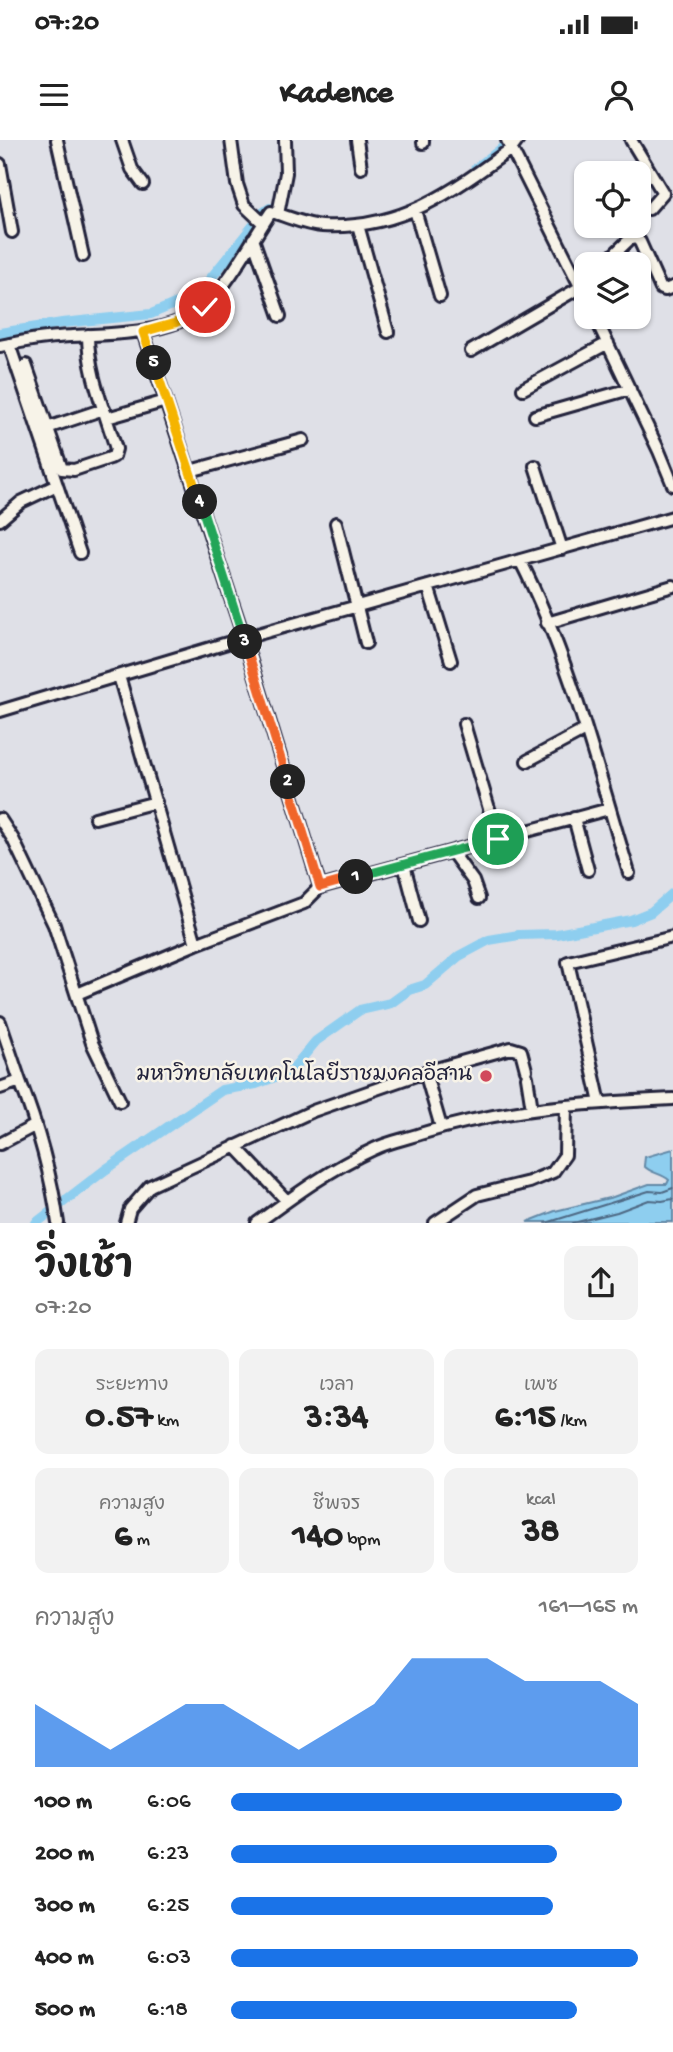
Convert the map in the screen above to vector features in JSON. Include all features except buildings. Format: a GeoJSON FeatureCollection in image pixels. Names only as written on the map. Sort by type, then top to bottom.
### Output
{"type":"FeatureCollection","features":[{"type":"Feature","properties":{"kind":"street"},"geometry":{"type":"LineString","coordinates":[[57,140],[83,257]]}},
{"type":"Feature","properties":{"kind":"street"},"geometry":{"type":"LineString","coordinates":[[122,140],[132,169],[143,184]]}},
{"type":"Feature","properties":{"kind":"street"},"geometry":{"type":"LineString","coordinates":[[231,140],[237,184],[244,205],[263,223]]}},
{"type":"Feature","properties":{"kind":"street"},"geometry":{"type":"LineString","coordinates":[[80,553],[5,345],[55,337],[143,332],[175,323],[205,307],[263,223],[274,213],[286,173],[285,140]]}},
{"type":"Feature","properties":{"kind":"street"},"geometry":{"type":"LineString","coordinates":[[357,140],[361,168]]}},
{"type":"Feature","properties":{"kind":"street"},"geometry":{"type":"LineString","coordinates":[[631,140],[644,161]]}},
{"type":"Feature","properties":{"kind":"street"},"geometry":{"type":"LineString","coordinates":[[274,213],[320,226],[358,225],[415,210],[458,188],[512,143],[574,268]]}},
{"type":"Feature","properties":{"kind":"street"},"geometry":{"type":"LineString","coordinates":[[0,163],[12,232]]}},
{"type":"Feature","properties":{"kind":"street"},"geometry":{"type":"LineString","coordinates":[[651,173],[663,193],[651,207]]}},
{"type":"Feature","properties":{"kind":"street"},"geometry":{"type":"LineString","coordinates":[[415,210],[440,296]]}},
{"type":"Feature","properties":{"kind":"street"},"geometry":{"type":"LineString","coordinates":[[358,225],[388,332]]}},
{"type":"Feature","properties":{"kind":"street"},"geometry":{"type":"LineString","coordinates":[[616,252],[631,237],[640,242],[644,252]]}},
{"type":"Feature","properties":{"kind":"street"},"geometry":{"type":"LineString","coordinates":[[253,239],[280,316]]}},
{"type":"Feature","properties":{"kind":"street"},"geometry":{"type":"LineString","coordinates":[[651,267],[661,289],[673,287]]}},
{"type":"Feature","properties":{"kind":"street"},"geometry":{"type":"LineString","coordinates":[[471,351],[574,296]]}},
{"type":"Feature","properties":{"kind":"street"},"geometry":{"type":"LineString","coordinates":[[601,329],[673,485]]}},
{"type":"Feature","properties":{"kind":"street"},"geometry":{"type":"LineString","coordinates":[[143,332],[190,471],[317,889]]}},
{"type":"Feature","properties":{"kind":"street"},"geometry":{"type":"LineString","coordinates":[[26,365],[62,469],[68,470],[114,456],[116,449],[90,362],[88,335]]}},
{"type":"Feature","properties":{"kind":"street"},"geometry":{"type":"LineString","coordinates":[[523,389],[608,343]]}},
{"type":"Feature","properties":{"kind":"street"},"geometry":{"type":"LineString","coordinates":[[535,416],[631,389]]}},
{"type":"Feature","properties":{"kind":"street"},"geometry":{"type":"LineString","coordinates":[[47,428],[166,401]]}},
{"type":"Feature","properties":{"kind":"street"},"geometry":{"type":"LineString","coordinates":[[190,471],[303,440]]}},
{"type":"Feature","properties":{"kind":"street"},"geometry":{"type":"LineString","coordinates":[[535,466],[562,549]]}},
{"type":"Feature","properties":{"kind":"street"},"geometry":{"type":"LineString","coordinates":[[0,520],[28,498],[57,485]]}},
{"type":"Feature","properties":{"kind":"street"},"geometry":{"type":"LineString","coordinates":[[0,711],[241,639],[673,517]]}},
{"type":"Feature","properties":{"kind":"street"},"geometry":{"type":"LineString","coordinates":[[336,523],[366,643]]}},
{"type":"Feature","properties":{"kind":"street"},"geometry":{"type":"LineString","coordinates":[[520,560],[533,586],[585,730],[629,873]]}},
{"type":"Feature","properties":{"kind":"street"},"geometry":{"type":"LineString","coordinates":[[428,586],[451,661]]}},
{"type":"Feature","properties":{"kind":"street"},"geometry":{"type":"LineString","coordinates":[[547,623],[673,586]]}},
{"type":"Feature","properties":{"kind":"street"},"geometry":{"type":"LineString","coordinates":[[119,676],[196,944]]}},
{"type":"Feature","properties":{"kind":"street"},"geometry":{"type":"LineString","coordinates":[[464,724],[498,839]]}},
{"type":"Feature","properties":{"kind":"street"},"geometry":{"type":"LineString","coordinates":[[527,761],[585,730]]}},
{"type":"Feature","properties":{"kind":"street"},"geometry":{"type":"LineString","coordinates":[[95,818],[156,802]]}},
{"type":"Feature","properties":{"kind":"street"},"geometry":{"type":"LineString","coordinates":[[77,994],[196,944],[304,903],[317,889],[609,809]]}},
{"type":"Feature","properties":{"kind":"street"},"geometry":{"type":"LineString","coordinates":[[574,818],[588,870]]}},
{"type":"Feature","properties":{"kind":"street"},"geometry":{"type":"LineString","coordinates":[[0,819],[13,839],[54,925],[92,1043],[120,1101]]}},
{"type":"Feature","properties":{"kind":"street"},"geometry":{"type":"LineString","coordinates":[[452,852],[472,881],[479,898]]}},
{"type":"Feature","properties":{"kind":"street"},"geometry":{"type":"LineString","coordinates":[[404,865],[419,921]]}},
{"type":"Feature","properties":{"kind":"street"},"geometry":{"type":"LineString","coordinates":[[600,1103],[568,962],[673,937]]}},
{"type":"Feature","properties":{"kind":"street"},"geometry":{"type":"LineString","coordinates":[[0,1022],[36,1125],[52,1183],[58,1223]]}},
{"type":"Feature","properties":{"kind":"street"},"geometry":{"type":"LineString","coordinates":[[126,1223],[130,1209],[150,1186],[235,1146],[313,1111],[425,1072],[513,1047],[522,1052],[532,1110]]}},
{"type":"Feature","properties":{"kind":"street"},"geometry":{"type":"LineString","coordinates":[[425,1072],[441,1128]]}},
{"type":"Feature","properties":{"kind":"street"},"geometry":{"type":"LineString","coordinates":[[0,1088],[20,1081]]}},
{"type":"Feature","properties":{"kind":"street"},"geometry":{"type":"LineString","coordinates":[[257,1223],[316,1180],[376,1148],[441,1128],[507,1112],[673,1099]]}},
{"type":"Feature","properties":{"kind":"street"},"geometry":{"type":"LineString","coordinates":[[435,1223],[477,1195],[529,1182],[553,1172],[565,1155],[566,1106]]}},
{"type":"Feature","properties":{"kind":"street"},"geometry":{"type":"LineString","coordinates":[[0,1144],[36,1125]]}},
{"type":"Feature","properties":{"kind":"street"},"geometry":{"type":"LineString","coordinates":[[235,1146],[287,1201]]}},
{"type":"Feature","properties":{"kind":"water"},"geometry":{"type":"Polygon","coordinates":[[[673,1149],[673,1222],[527,1222],[555,1211],[613,1197],[649,1184],[667,1184],[669,1180],[644,1166],[645,1157],[673,1149]]]}},
{"type":"Feature","properties":{"kind":"waterway"},"geometry":{"type":"LineString","coordinates":[[475,169],[506,145]]}},
{"type":"Feature","properties":{"kind":"waterway"},"geometry":{"type":"LineString","coordinates":[[261,214],[270,208],[274,209]]}},
{"type":"Feature","properties":{"kind":"waterway"},"geometry":{"type":"LineString","coordinates":[[0,333],[62,323],[151,314],[198,294],[257,221]]}},
{"type":"Feature","properties":{"kind":"waterway"},"geometry":{"type":"LineString","coordinates":[[36,1223],[105,1170],[222,1090],[256,1084],[291,1071],[316,1041],[360,1010],[391,1003],[409,990],[425,985],[459,956],[489,940],[519,935],[557,934],[631,920],[651,912],[673,893]]}},
{"type":"Feature","properties":{"kind":"place","name":"มหาวิทยาลัยเทคโนโลยีราชมงคลอีสาน"},"geometry":{"type":"Point","coordinates":[486,1076]}},
{"type":"Feature","properties":{"kind":"route"},"geometry":{"type":"LineString","coordinates":[[205,307],[175,323],[143,332],[190,471],[320,887],[498,839]]}}]}
